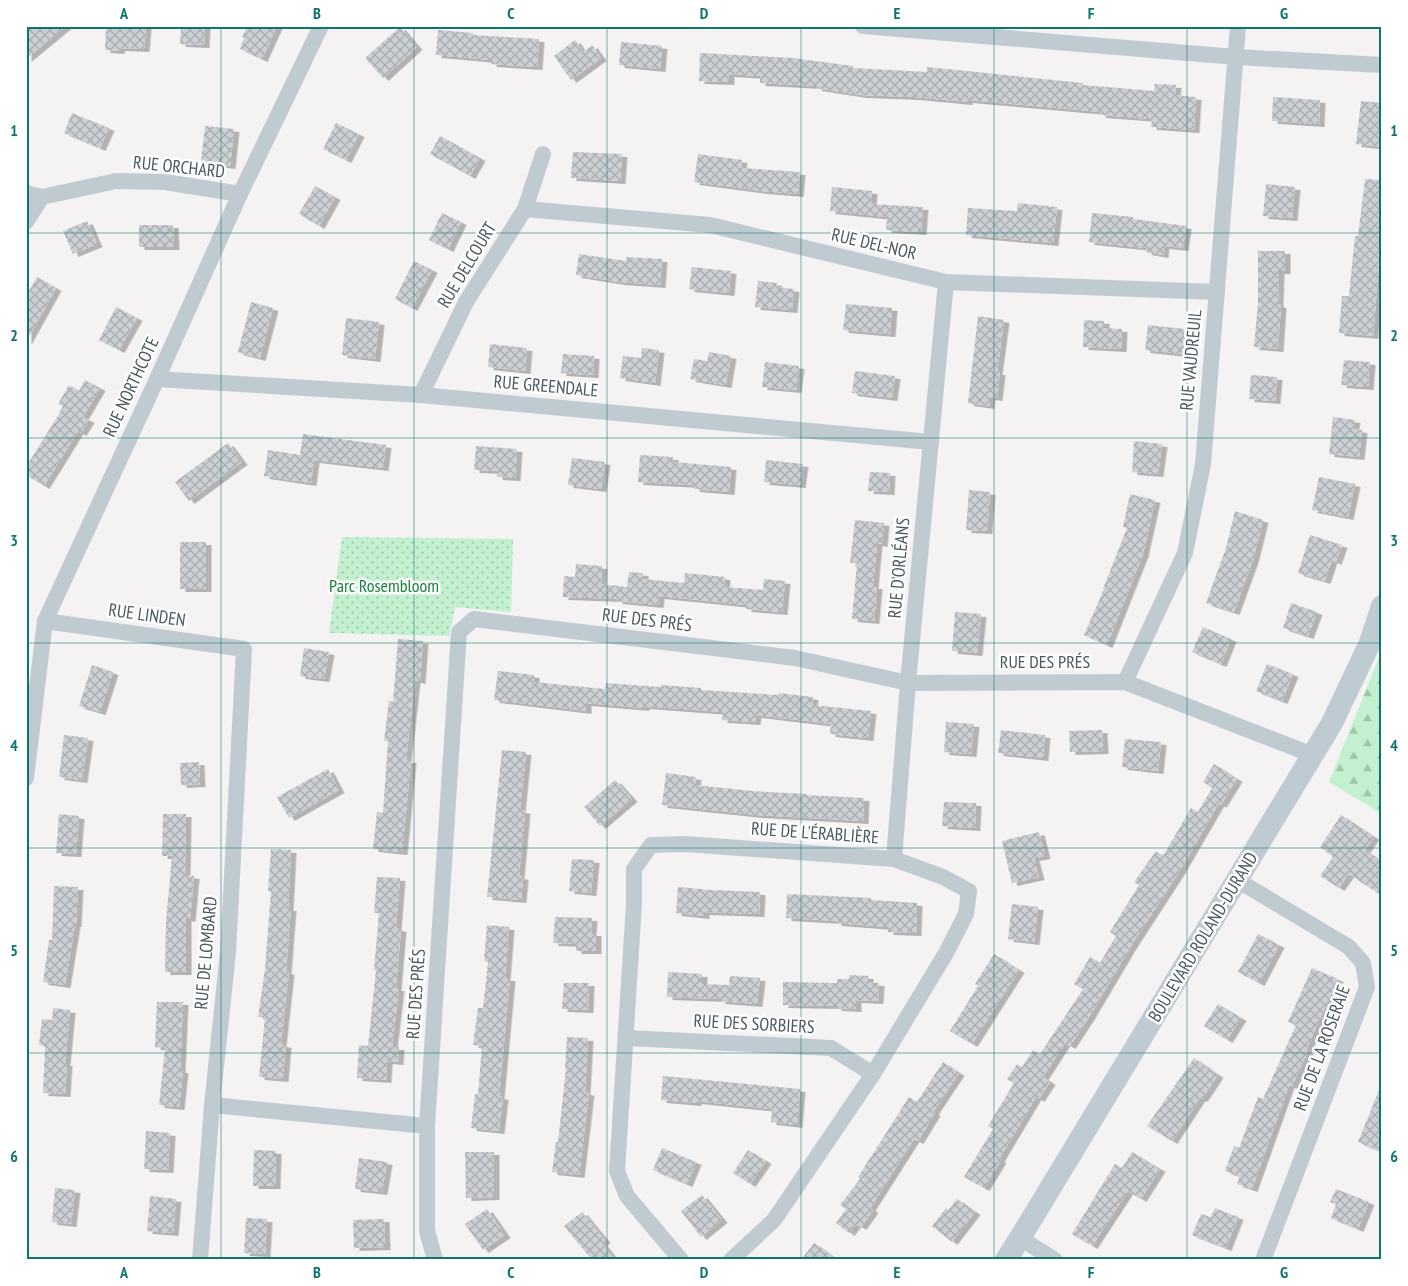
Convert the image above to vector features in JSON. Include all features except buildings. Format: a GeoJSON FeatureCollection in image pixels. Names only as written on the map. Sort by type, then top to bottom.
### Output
{"type":"FeatureCollection","features":[{"type":"Feature","properties":{"kind":"street","name":"RUE NORTHCOTE"},"geometry":{"type":"LineString","coordinates":[[26,778],[45,621],[240,194],[320,26]]}},
{"type":"Feature","properties":{"kind":"street"},"geometry":{"type":"LineString","coordinates":[[863,26],[1236,57],[1382,65]]}},
{"type":"Feature","properties":{"kind":"street","name":"RUE VAUDREUIL"},"geometry":{"type":"LineString","coordinates":[[1125,682],[1185,554],[1203,464],[1238,26]]}},
{"type":"Feature","properties":{"kind":"street","name":"RUE DELCOURT"},"geometry":{"type":"LineString","coordinates":[[420,395],[466,302],[525,209],[543,154]]}},
{"type":"Feature","properties":{"kind":"street","name":"RUE ORCHARD"},"geometry":{"type":"LineString","coordinates":[[34,195],[116,181],[165,182],[240,194]]}},
{"type":"Feature","properties":{"kind":"street"},"geometry":{"type":"LineString","coordinates":[[26,222],[34,195]]}},
{"type":"Feature","properties":{"kind":"street","name":"RUE DEL-NOR"},"geometry":{"type":"LineString","coordinates":[[525,209],[710,225],[946,282],[1217,292]]}},
{"type":"Feature","properties":{"kind":"street","name":"RUE D'ORLÉANS"},"geometry":{"type":"LineString","coordinates":[[894,859],[908,683],[946,282]]}},
{"type":"Feature","properties":{"kind":"street","name":"RUE GREENDALE"},"geometry":{"type":"LineString","coordinates":[[157,379],[420,395],[931,442]]}},
{"type":"Feature","properties":{"kind":"street","name":"BOULEVARD ROLAND-DURAND"},"geometry":{"type":"LineString","coordinates":[[1006,1260],[1332,723],[1369,645],[1382,606]]}},
{"type":"Feature","properties":{"kind":"street","name":"RUE DES PRÉS"},"geometry":{"type":"LineString","coordinates":[[435,1260],[427,1231],[428,1126],[459,632],[474,619],[795,658],[908,683],[1125,682],[1313,755]]}},
{"type":"Feature","properties":{"kind":"street","name":"RUE LINDEN"},"geometry":{"type":"LineString","coordinates":[[45,621],[244,649]]}},
{"type":"Feature","properties":{"kind":"street","name":"RUE DE LOMBARD"},"geometry":{"type":"LineString","coordinates":[[200,1260],[212,1105],[228,952],[244,649]]}},
{"type":"Feature","properties":{"kind":"street","name":"RUE DE L'ÉRABLIÈRE"},"geometry":{"type":"LineString","coordinates":[[681,1260],[627,1196],[618,1171],[634,904],[634,869],[651,845],[685,844],[894,859],[943,877],[969,891],[966,914],[941,961],[873,1074],[774,1220],[731,1260]]}},
{"type":"Feature","properties":{"kind":"street","name":"RUE DE LA ROSERAIE"},"geometry":{"type":"LineString","coordinates":[[1237,880],[1349,947],[1363,963],[1367,987],[1263,1260]]}},
{"type":"Feature","properties":{"kind":"street","name":"RUE DES SORBIERS"},"geometry":{"type":"LineString","coordinates":[[626,1038],[831,1048],[873,1074]]}},
{"type":"Feature","properties":{"kind":"street"},"geometry":{"type":"LineString","coordinates":[[212,1105],[428,1126]]}},
{"type":"Feature","properties":{"kind":"street"},"geometry":{"type":"LineString","coordinates":[[1020,1238],[1055,1260]]}},
{"type":"Feature","properties":{"kind":"green space","name":"Parc Rosembloom"},"geometry":{"type":"Polygon","coordinates":[[[342,537],[513,539],[511,612],[455,607],[449,636],[329,633],[342,537]]]}},
{"type":"Feature","properties":{"kind":"green space"},"geometry":{"type":"Polygon","coordinates":[[[1382,650],[1382,814],[1329,782],[1382,650]]]}}]}
